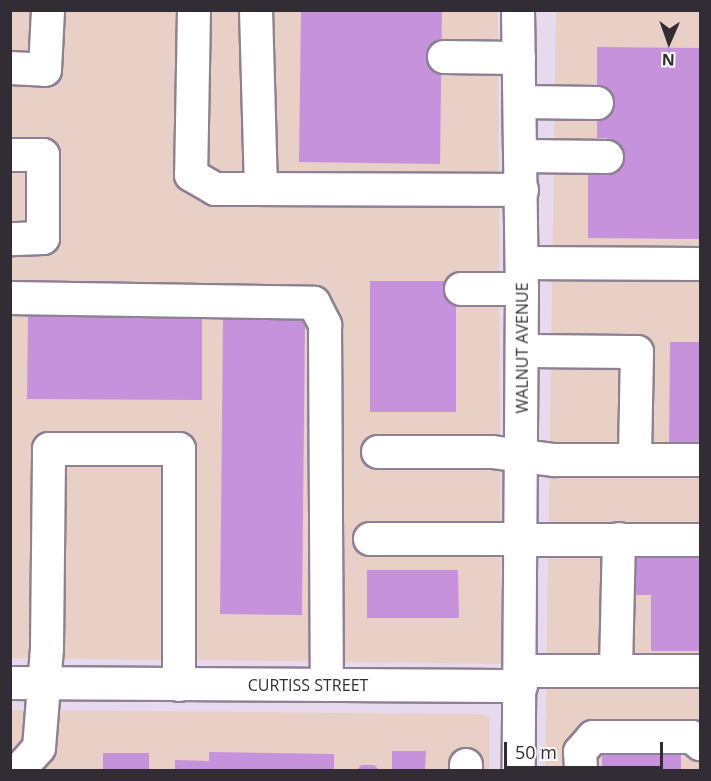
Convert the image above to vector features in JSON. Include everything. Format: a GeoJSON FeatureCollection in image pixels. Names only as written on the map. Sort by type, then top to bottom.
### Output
{"type":"FeatureCollection","features":[{"type":"Feature","properties":{"kind":"street"},"geometry":{"type":"LineString","coordinates":[[10,69],[45,70],[48,10]]}},
{"type":"Feature","properties":{"kind":"street"},"geometry":{"type":"LineString","coordinates":[[194,10],[191,175],[215,189],[522,190]]}},
{"type":"Feature","properties":{"kind":"street"},"geometry":{"type":"LineString","coordinates":[[256,10],[261,189]]}},
{"type":"Feature","properties":{"kind":"street","name":"WALNUT AVENUE"},"geometry":{"type":"LineString","coordinates":[[518,10],[522,190],[521,679]]}},
{"type":"Feature","properties":{"kind":"street"},"geometry":{"type":"LineString","coordinates":[[444,57],[519,58]]}},
{"type":"Feature","properties":{"kind":"street"},"geometry":{"type":"LineString","coordinates":[[520,102],[597,103]]}},
{"type":"Feature","properties":{"kind":"street"},"geometry":{"type":"LineString","coordinates":[[10,155],[43,155],[43,238],[10,239]]}},
{"type":"Feature","properties":{"kind":"street"},"geometry":{"type":"LineString","coordinates":[[521,156],[607,157]]}},
{"type":"Feature","properties":{"kind":"street"},"geometry":{"type":"LineString","coordinates":[[461,289],[522,276],[700,264]]}},
{"type":"Feature","properties":{"kind":"street"},"geometry":{"type":"LineString","coordinates":[[10,298],[314,303],[325,325],[327,685]]}},
{"type":"Feature","properties":{"kind":"street"},"geometry":{"type":"LineString","coordinates":[[522,351],[637,352],[634,459]]}},
{"type":"Feature","properties":{"kind":"street"},"geometry":{"type":"LineString","coordinates":[[19,771],[39,748],[46,648],[50,449],[179,448],[180,685]]}},
{"type":"Feature","properties":{"kind":"street"},"geometry":{"type":"LineString","coordinates":[[378,452],[492,452],[554,460],[700,460]]}},
{"type":"Feature","properties":{"kind":"street"},"geometry":{"type":"LineString","coordinates":[[370,539],[700,540]]}},
{"type":"Feature","properties":{"kind":"street"},"geometry":{"type":"LineString","coordinates":[[616,669],[619,539]]}},
{"type":"Feature","properties":{"kind":"street","name":"CURTISS STREET"},"geometry":{"type":"LineString","coordinates":[[10,683],[327,685],[521,679],[616,669],[700,671]]}},
{"type":"Feature","properties":{"kind":"street"},"geometry":{"type":"LineString","coordinates":[[519,771],[521,679]]}},
{"type":"Feature","properties":{"kind":"street"},"geometry":{"type":"LineString","coordinates":[[581,771],[580,752],[593,737],[693,737],[700,744]]}},
{"type":"Feature","properties":{"kind":"shaded area"},"geometry":{"type":"Polygon","coordinates":[[[11,11],[498,11],[501,664],[11,658],[11,11]]]}},
{"type":"Feature","properties":{"kind":"shaded area"},"geometry":{"type":"Polygon","coordinates":[[[556,11],[700,11],[700,770],[545,770],[556,11]]]}},
{"type":"Feature","properties":{"kind":"shaded area"},"geometry":{"type":"Polygon","coordinates":[[[11,710],[476,714],[489,716],[489,770],[11,770],[11,710]]]}},
{"type":"Feature","properties":{"kind":"building"},"geometry":{"type":"Polygon","coordinates":[[[301,10],[442,10],[440,164],[299,162],[301,10]]]}},
{"type":"Feature","properties":{"kind":"building"},"geometry":{"type":"Polygon","coordinates":[[[597,47],[700,48],[700,239],[588,238],[588,175],[607,175],[607,138],[597,138],[597,47]]]}},
{"type":"Feature","properties":{"kind":"building"},"geometry":{"type":"Polygon","coordinates":[[[370,281],[456,281],[456,412],[370,412],[370,281]]]}},
{"type":"Feature","properties":{"kind":"building"},"geometry":{"type":"Polygon","coordinates":[[[28,316],[202,317],[202,400],[27,399],[28,316]]]}},
{"type":"Feature","properties":{"kind":"building"},"geometry":{"type":"Polygon","coordinates":[[[223,319],[305,319],[302,615],[220,614],[223,319]]]}},
{"type":"Feature","properties":{"kind":"building"},"geometry":{"type":"Polygon","coordinates":[[[670,342],[700,342],[700,445],[669,445],[670,342]]]}},
{"type":"Feature","properties":{"kind":"building"},"geometry":{"type":"Polygon","coordinates":[[[630,553],[700,553],[700,651],[651,651],[651,595],[630,595],[630,553]]]}},
{"type":"Feature","properties":{"kind":"building"},"geometry":{"type":"Polygon","coordinates":[[[367,570],[458,570],[459,618],[367,618],[367,570]]]}},
{"type":"Feature","properties":{"kind":"building"},"geometry":{"type":"Polygon","coordinates":[[[602,750],[681,750],[681,770],[602,770],[602,750]]]}},
{"type":"Feature","properties":{"kind":"building"},"geometry":{"type":"Polygon","coordinates":[[[392,751],[426,751],[425,770],[392,770],[392,751]]]}},
{"type":"Feature","properties":{"kind":"building"},"geometry":{"type":"Polygon","coordinates":[[[209,752],[334,754],[334,770],[175,770],[175,760],[209,761],[209,752]]]}},
{"type":"Feature","properties":{"kind":"building"},"geometry":{"type":"Polygon","coordinates":[[[103,753],[149,753],[149,770],[103,770],[103,753]]]}},
{"type":"Feature","properties":{"kind":"building"},"geometry":{"type":"Polygon","coordinates":[[[361,765],[374,765],[379,770],[357,770],[361,765]]]}}]}
